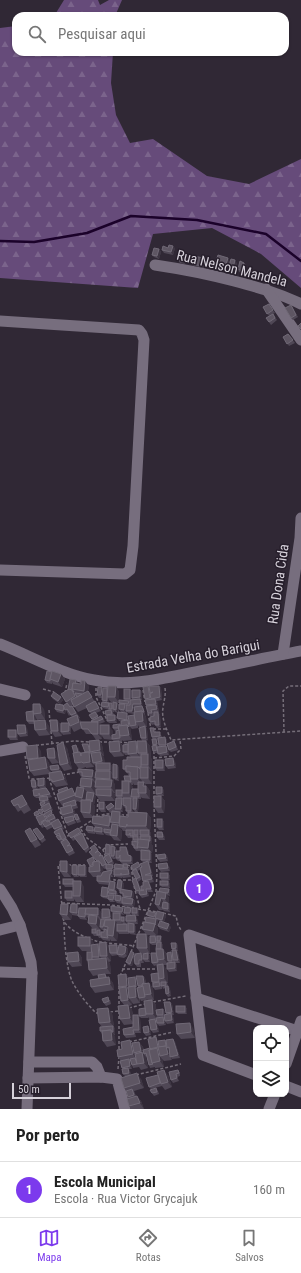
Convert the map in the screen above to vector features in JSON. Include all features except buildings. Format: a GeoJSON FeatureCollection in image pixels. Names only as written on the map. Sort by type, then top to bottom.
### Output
{"type":"FeatureCollection","features":[{"type":"Feature","properties":{"kind":"street","name":"Rua Nelson Mandela"},"geometry":{"type":"LineString","coordinates":[[155,265],[197,272],[266,289],[288,297],[301,304]]}},
{"type":"Feature","properties":{"kind":"street"},"geometry":{"type":"LineString","coordinates":[[266,289],[301,340]]}},
{"type":"Feature","properties":{"kind":"street"},"geometry":{"type":"LineString","coordinates":[[0,321],[138,330],[142,334],[144,340],[133,546],[130,570],[125,574],[0,570]]}},
{"type":"Feature","properties":{"kind":"street","name":"Rua Dona Cida"},"geometry":{"type":"LineString","coordinates":[[283,654],[300,538],[301,518]]}},
{"type":"Feature","properties":{"kind":"street","name":"Estrada Velha do Barigui"},"geometry":{"type":"LineString","coordinates":[[0,644],[69,673],[96,681],[116,683],[141,682],[165,678],[301,650]]}},
{"type":"Feature","properties":{"kind":"street"},"geometry":{"type":"LineString","coordinates":[[0,688],[24,695]]}},
{"type":"Feature","properties":{"kind":"street"},"geometry":{"type":"LineString","coordinates":[[0,751],[23,747]]}},
{"type":"Feature","properties":{"kind":"street"},"geometry":{"type":"LineString","coordinates":[[0,889],[12,908],[20,925],[31,962],[32,973],[27,1109]]}},
{"type":"Feature","properties":{"kind":"street"},"geometry":{"type":"LineString","coordinates":[[0,930],[20,925]]}},
{"type":"Feature","properties":{"kind":"street"},"geometry":{"type":"LineString","coordinates":[[253,1074],[203,1055],[193,997],[189,935],[301,974]]}},
{"type":"Feature","properties":{"kind":"street"},"geometry":{"type":"LineString","coordinates":[[0,972],[32,973]]}},
{"type":"Feature","properties":{"kind":"street"},"geometry":{"type":"LineString","coordinates":[[193,997],[300,1028],[287,1061]]}},
{"type":"Feature","properties":{"kind":"street"},"geometry":{"type":"LineString","coordinates":[[29,1062],[92,1062],[97,1067],[101,1077]]}},
{"type":"Feature","properties":{"kind":"street"},"geometry":{"type":"LineString","coordinates":[[28,1078],[101,1077],[117,1079],[125,1109]]}},
{"type":"Feature","properties":{"kind":"street"},"geometry":{"type":"LineString","coordinates":[[289,1087],[301,1092]]}},
{"type":"Feature","properties":{"kind":"street"},"geometry":{"type":"LineString","coordinates":[[269,1109],[274,1097]]}},
{"type":"Feature","properties":{"kind":"path"},"geometry":{"type":"LineString","coordinates":[[64,698],[69,673]]}},
{"type":"Feature","properties":{"kind":"path"},"geometry":{"type":"LineString","coordinates":[[165,678],[166,693],[162,712],[166,729],[171,740],[301,731]]}},
{"type":"Feature","properties":{"kind":"path"},"geometry":{"type":"LineString","coordinates":[[96,681],[96,697],[107,720]]}},
{"type":"Feature","properties":{"kind":"path"},"geometry":{"type":"LineString","coordinates":[[141,682],[146,703]]}},
{"type":"Feature","properties":{"kind":"path"},"geometry":{"type":"LineString","coordinates":[[284,732],[284,692],[289,686],[301,686]]}},
{"type":"Feature","properties":{"kind":"path"},"geometry":{"type":"LineString","coordinates":[[43,689],[59,695]]}},
{"type":"Feature","properties":{"kind":"path"},"geometry":{"type":"LineString","coordinates":[[49,710],[51,724]]}},
{"type":"Feature","properties":{"kind":"path"},"geometry":{"type":"LineString","coordinates":[[147,710],[151,730],[166,729]]}},
{"type":"Feature","properties":{"kind":"path"},"geometry":{"type":"LineString","coordinates":[[51,730],[52,744]]}},
{"type":"Feature","properties":{"kind":"path"},"geometry":{"type":"LineString","coordinates":[[154,758],[174,756],[181,749],[180,740]]}},
{"type":"Feature","properties":{"kind":"path"},"geometry":{"type":"LineString","coordinates":[[55,777],[29,778],[23,747],[74,741],[90,742]]}},
{"type":"Feature","properties":{"kind":"path"},"geometry":{"type":"LineString","coordinates":[[98,742],[130,743]]}},
{"type":"Feature","properties":{"kind":"path"},"geometry":{"type":"LineString","coordinates":[[117,1079],[120,1044],[118,984],[122,969],[134,946],[156,891],[157,874],[154,750]]}},
{"type":"Feature","properties":{"kind":"path"},"geometry":{"type":"LineString","coordinates":[[61,775],[84,772]]}},
{"type":"Feature","properties":{"kind":"path"},"geometry":{"type":"LineString","coordinates":[[49,778],[68,836],[97,817],[105,814],[133,815]]}},
{"type":"Feature","properties":{"kind":"path"},"geometry":{"type":"LineString","coordinates":[[97,817],[98,794]]}},
{"type":"Feature","properties":{"kind":"path"},"geometry":{"type":"LineString","coordinates":[[80,828],[87,838],[103,850],[109,866]]}},
{"type":"Feature","properties":{"kind":"path"},"geometry":{"type":"LineString","coordinates":[[103,850],[107,845],[128,844]]}},
{"type":"Feature","properties":{"kind":"path"},"geometry":{"type":"LineString","coordinates":[[62,909],[58,865],[85,865]]}},
{"type":"Feature","properties":{"kind":"path"},"geometry":{"type":"LineString","coordinates":[[126,865],[131,866],[140,909]]}},
{"type":"Feature","properties":{"kind":"path"},"geometry":{"type":"LineString","coordinates":[[115,873],[114,880],[133,880]]}},
{"type":"Feature","properties":{"kind":"path"},"geometry":{"type":"LineString","coordinates":[[62,903],[111,905],[148,910],[176,916],[180,929],[189,935]]}},
{"type":"Feature","properties":{"kind":"path"},"geometry":{"type":"LineString","coordinates":[[63,914],[64,939],[72,982],[96,1013],[118,1011],[155,1001],[193,997]]}},
{"type":"Feature","properties":{"kind":"path"},"geometry":{"type":"LineString","coordinates":[[64,922],[73,931],[96,941],[134,946]]}},
{"type":"Feature","properties":{"kind":"path"},"geometry":{"type":"LineString","coordinates":[[122,969],[160,969]]}},
{"type":"Feature","properties":{"kind":"path"},"geometry":{"type":"LineString","coordinates":[[127,1042],[173,1032]]}},
{"type":"Feature","properties":{"kind":"path"},"geometry":{"type":"LineString","coordinates":[[132,1076],[182,1064]]}},
{"type":"Feature","properties":{"kind":"green space"},"geometry":{"type":"Polygon","coordinates":[[[64,0],[98,0],[100,5],[109,0],[122,0],[117,12],[57,12],[64,0]]]}},
{"type":"Feature","properties":{"kind":"green space"},"geometry":{"type":"Polygon","coordinates":[[[12,26],[12,56],[113,56],[111,83],[116,115],[130,143],[153,139],[207,176],[249,184],[301,159],[301,288],[261,254],[212,228],[153,234],[138,288],[0,278],[0,28],[12,26]]]}},
{"type":"Feature","properties":{"kind":"waterway"},"geometry":{"type":"LineString","coordinates":[[0,241],[34,242],[87,233],[131,216],[197,220],[266,234],[301,261]]}},
{"type":"Feature","properties":{"kind":"place","name":"Escola Municipal"},"geometry":{"type":"Point","coordinates":[199,888]}}]}
